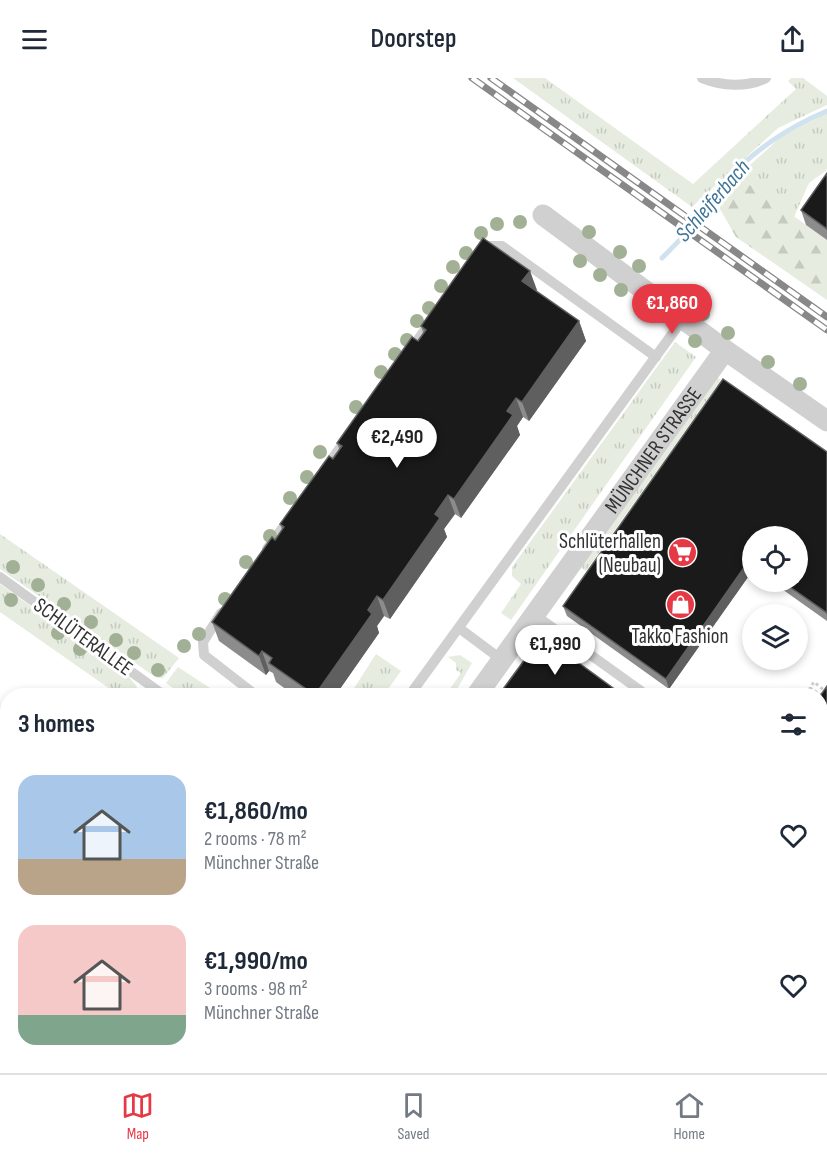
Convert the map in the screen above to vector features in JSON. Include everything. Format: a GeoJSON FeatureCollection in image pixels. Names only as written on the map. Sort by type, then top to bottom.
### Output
{"type":"FeatureCollection","features":[{"type":"Feature","properties":{"kind":"street"},"geometry":{"type":"LineString","coordinates":[[543,215],[725,350],[827,421]]}},
{"type":"Feature","properties":{"kind":"street","name":"MÜNCHNER STRASSE"},"geometry":{"type":"LineString","coordinates":[[482,688],[725,350]]}},
{"type":"Feature","properties":{"kind":"lane"},"geometry":{"type":"LineString","coordinates":[[702,78],[718,85],[738,85],[766,78]]}},
{"type":"Feature","properties":{"kind":"lane"},"geometry":{"type":"LineString","coordinates":[[475,261],[487,247],[502,246],[656,357]]}},
{"type":"Feature","properties":{"kind":"lane"},"geometry":{"type":"LineString","coordinates":[[405,358],[440,309]]}},
{"type":"Feature","properties":{"kind":"lane"},"geometry":{"type":"LineString","coordinates":[[415,688],[683,319]]}},
{"type":"Feature","properties":{"kind":"lane"},"geometry":{"type":"LineString","coordinates":[[321,474],[356,426]]}},
{"type":"Feature","properties":{"kind":"lane"},"geometry":{"type":"LineString","coordinates":[[258,562],[300,504]]}},
{"type":"Feature","properties":{"kind":"lane","name":"SCHLÜTERALLEE"},"geometry":{"type":"LineString","coordinates":[[0,577],[145,688]]}},
{"type":"Feature","properties":{"kind":"lane"},"geometry":{"type":"LineString","coordinates":[[230,601],[203,642],[204,655],[247,688]]}},
{"type":"Feature","properties":{"kind":"lane"},"geometry":{"type":"LineString","coordinates":[[535,615],[637,688]]}},
{"type":"Feature","properties":{"kind":"lane"},"geometry":{"type":"LineString","coordinates":[[459,628],[502,660]]}},
{"type":"Feature","properties":{"kind":"path"},"geometry":{"type":"LineString","coordinates":[[810,688],[814,682],[821,688]]}},
{"type":"Feature","properties":{"kind":"green space"},"geometry":{"type":"Polygon","coordinates":[[[513,78],[545,78],[693,184],[796,89],[788,81],[791,78],[803,78],[827,96],[827,105],[778,128],[692,207],[513,78]]]}},
{"type":"Feature","properties":{"kind":"green space"},"geometry":{"type":"Polygon","coordinates":[[[827,113],[827,170],[809,183],[794,217],[738,176],[782,136],[827,113]]]}},
{"type":"Feature","properties":{"kind":"green space"},"geometry":{"type":"Polygon","coordinates":[[[738,176],[827,240],[827,300],[736,237],[720,209],[718,197],[725,187],[738,176]]]}},
{"type":"Feature","properties":{"kind":"green space"},"geometry":{"type":"Polygon","coordinates":[[[675,342],[696,357],[511,620],[501,613],[521,584],[512,576],[512,567],[675,342]]]}},
{"type":"Feature","properties":{"kind":"green space"},"geometry":{"type":"Polygon","coordinates":[[[716,377],[721,380],[586,571],[581,568],[716,377]]]}},
{"type":"Feature","properties":{"kind":"green space"},"geometry":{"type":"Polygon","coordinates":[[[0,534],[179,658],[163,678],[151,674],[0,569],[0,534]]]}},
{"type":"Feature","properties":{"kind":"green space"},"geometry":{"type":"Polygon","coordinates":[[[0,584],[130,678],[137,688],[109,688],[0,612],[0,584]]]}},
{"type":"Feature","properties":{"kind":"green space"},"geometry":{"type":"Polygon","coordinates":[[[376,654],[401,671],[389,688],[354,688],[376,654]]]}},
{"type":"Feature","properties":{"kind":"green space"},"geometry":{"type":"Polygon","coordinates":[[[460,655],[472,663],[458,688],[451,688],[461,673],[456,670],[456,663],[448,657],[460,655]]]}},
{"type":"Feature","properties":{"kind":"green space"},"geometry":{"type":"Polygon","coordinates":[[[178,667],[210,688],[173,688],[166,683],[178,667]]]}},
{"type":"Feature","properties":{"kind":"building"},"geometry":{"type":"Polygon","coordinates":[[[827,173],[827,229],[801,210],[827,173]]]}},
{"type":"Feature","properties":{"kind":"building"},"geometry":{"type":"Polygon","coordinates":[[[483,238],[530,271],[522,281],[579,321],[522,402],[516,398],[507,411],[513,415],[454,499],[448,495],[435,514],[440,518],[383,600],[377,596],[368,610],[372,614],[320,688],[305,688],[269,663],[272,658],[262,651],[259,656],[212,622],[272,537],[275,540],[284,527],[280,524],[329,456],[333,459],[342,446],[337,443],[412,337],[418,341],[426,330],[421,326],[483,238]]]}},
{"type":"Feature","properties":{"kind":"building","name":"Schlüterhallen (Neubau)"},"geometry":{"type":"Polygon","coordinates":[[[723,379],[827,452],[827,613],[797,592],[808,592],[808,526],[742,526],[742,570],[666,679],[563,606],[723,379]]]}},
{"type":"Feature","properties":{"kind":"building"},"geometry":{"type":"Polygon","coordinates":[[[542,636],[613,688],[504,688],[542,636]]]}},
{"type":"Feature","properties":{"kind":"waterway","name":"Schleiferbach"},"geometry":{"type":"LineString","coordinates":[[662,258],[697,221],[718,188],[734,171],[784,133],[827,111]]}},
{"type":"Feature","properties":{"kind":"railway"},"geometry":{"type":"LineString","coordinates":[[472,78],[827,330]]}},
{"type":"Feature","properties":{"kind":"railway"},"geometry":{"type":"LineString","coordinates":[[491,78],[827,317]]}},
{"type":"Feature","properties":{"kind":"place","name":"Schlüterhallen (Neubau)"},"geometry":{"type":"Point","coordinates":[682,553]}},
{"type":"Feature","properties":{"kind":"place","name":"Takko Fashion"},"geometry":{"type":"Point","coordinates":[680,605]}}]}
